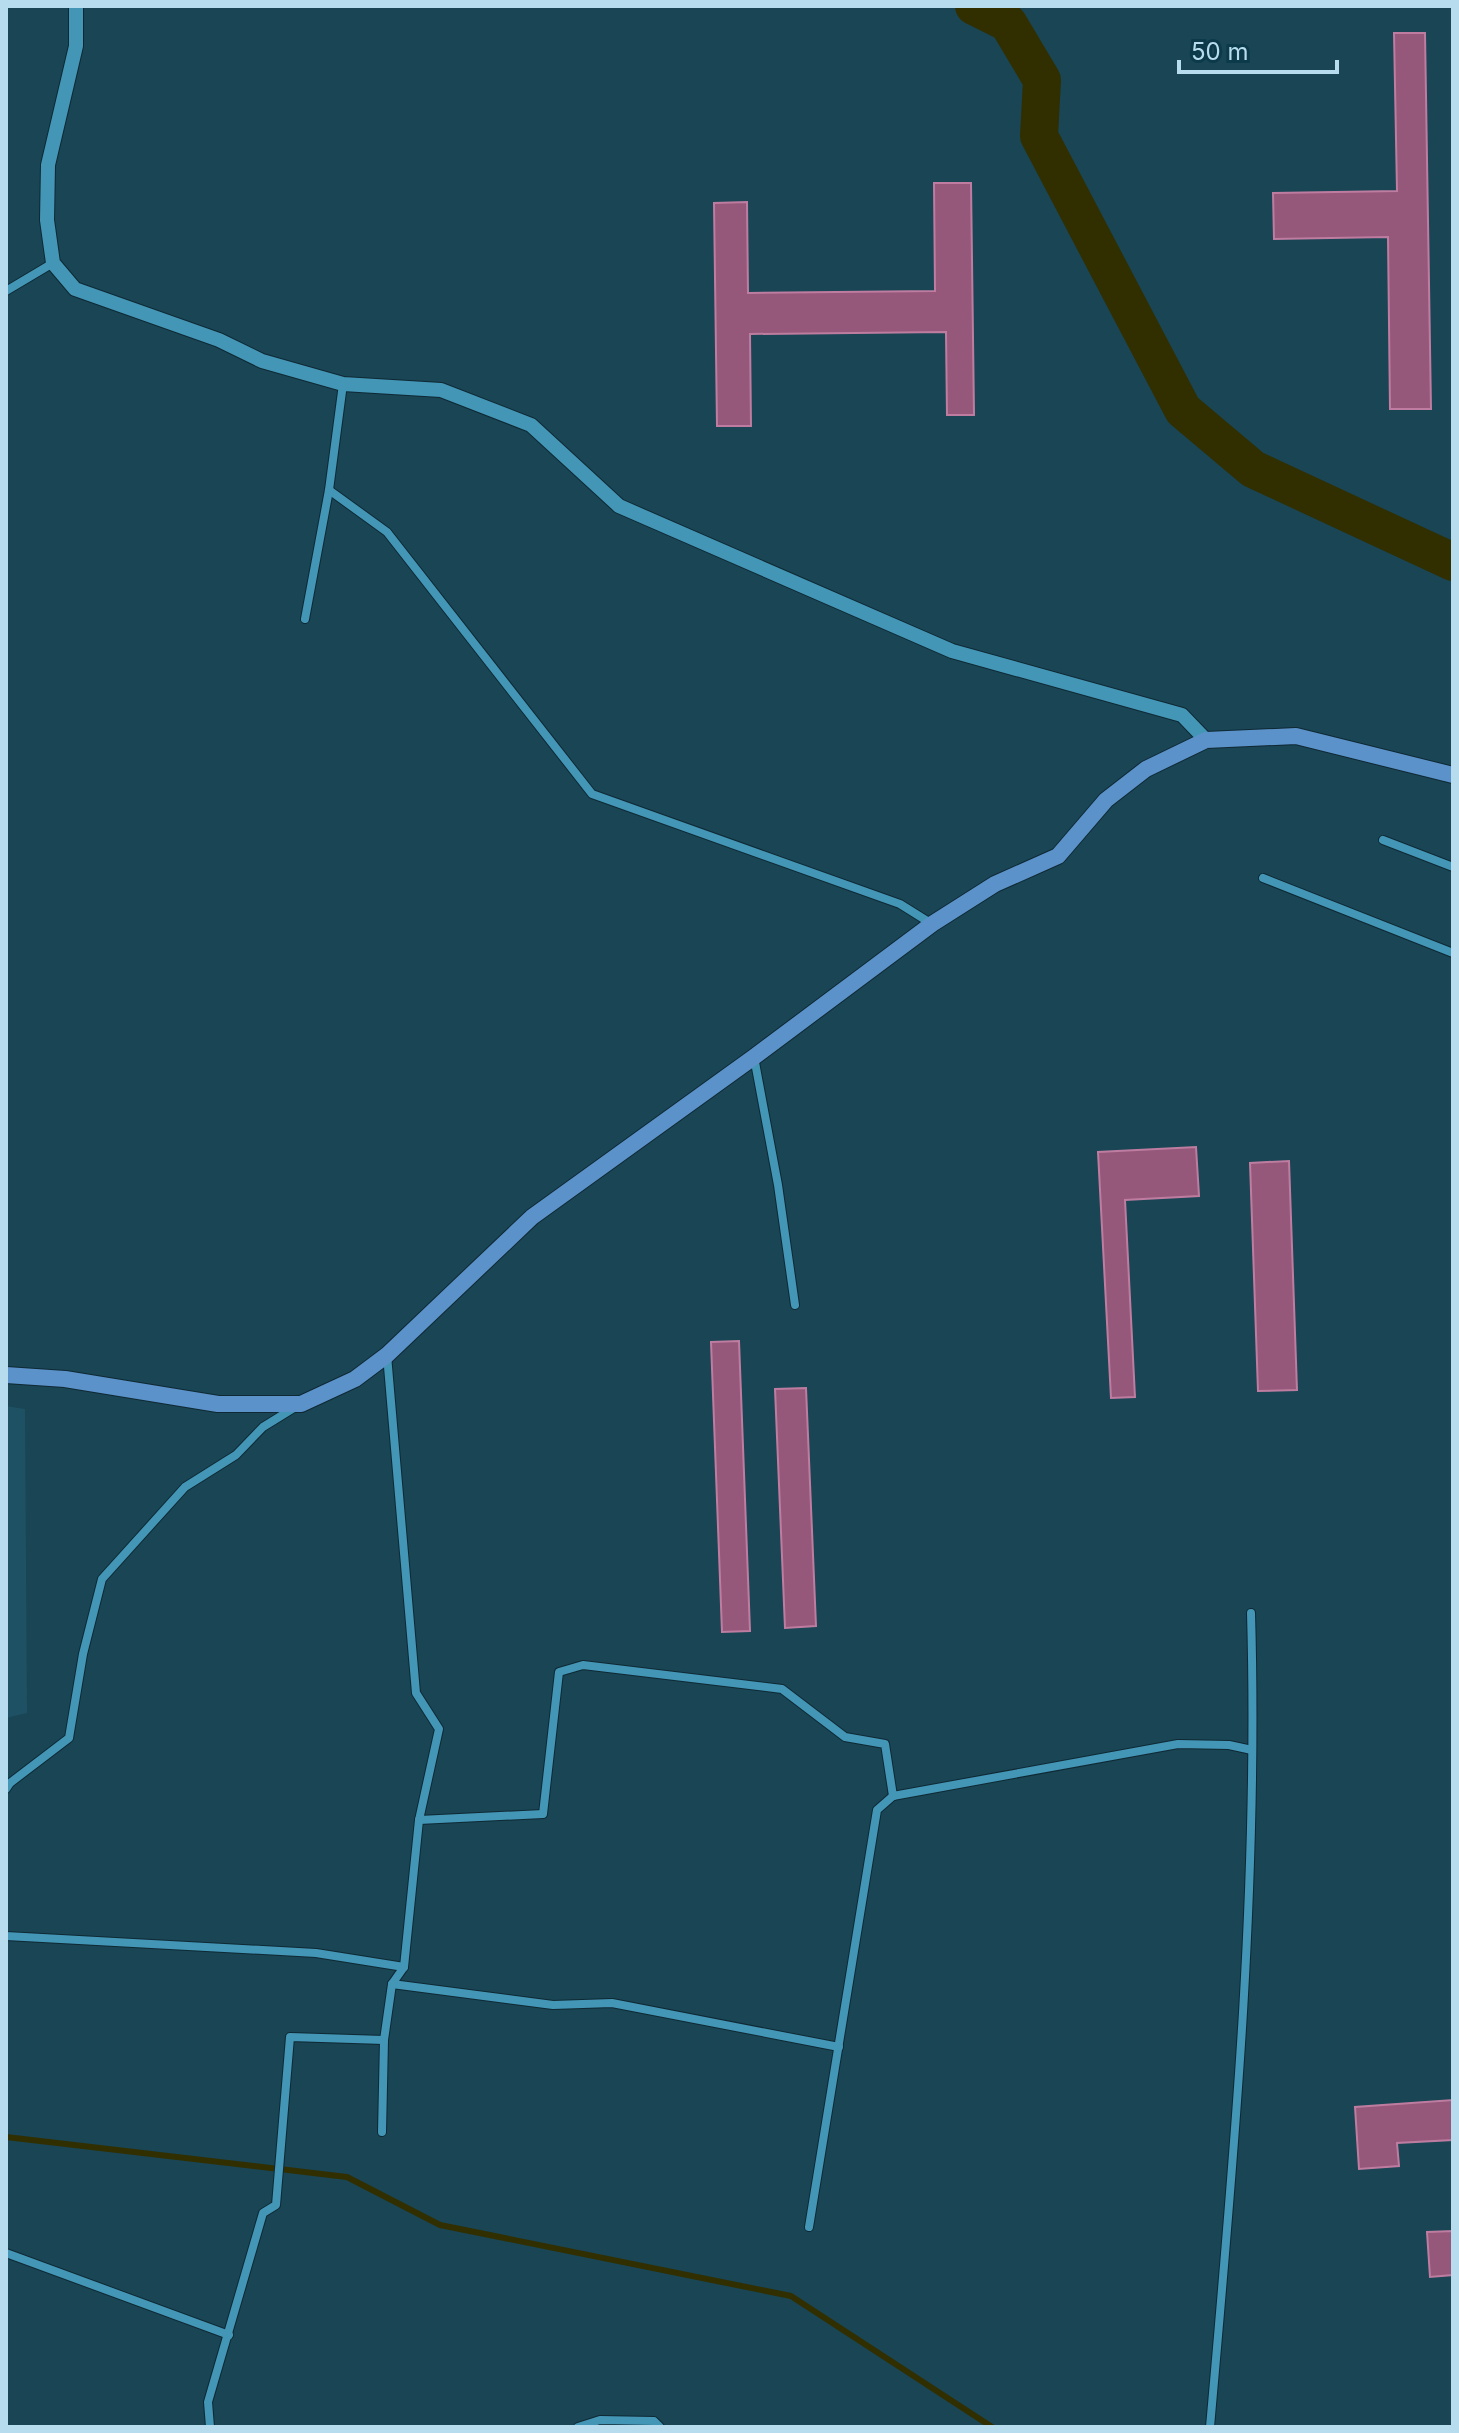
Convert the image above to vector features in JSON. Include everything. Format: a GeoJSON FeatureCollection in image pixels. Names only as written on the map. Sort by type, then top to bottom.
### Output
{"type":"FeatureCollection","features":[{"type":"Feature","properties":{"kind":"main road"},"geometry":{"type":"LineString","coordinates":[[6,1375],[65,1379],[218,1404],[301,1404],[355,1379],[387,1355],[532,1217],[932,924],[995,884],[1058,856],[1116,792],[1146,769],[1206,740],[1296,736],[1453,775]]}},
{"type":"Feature","properties":{"kind":"street"},"geometry":{"type":"LineString","coordinates":[[76,6],[76,46],[48,165],[47,220],[53,263],[75,289],[219,340],[262,361],[343,384],[441,390],[531,425],[619,506],[952,651],[1182,715],[1206,740]]}},
{"type":"Feature","properties":{"kind":"street"},"geometry":{"type":"LineString","coordinates":[[6,291],[53,263]]}},
{"type":"Feature","properties":{"kind":"street"},"geometry":{"type":"LineString","coordinates":[[305,619],[329,490],[343,384]]}},
{"type":"Feature","properties":{"kind":"street"},"geometry":{"type":"LineString","coordinates":[[329,490],[387,532],[592,794],[900,904],[932,924]]}},
{"type":"Feature","properties":{"kind":"street"},"geometry":{"type":"LineString","coordinates":[[1383,840],[1453,867]]}},
{"type":"Feature","properties":{"kind":"street"},"geometry":{"type":"LineString","coordinates":[[1263,878],[1453,953]]}},
{"type":"Feature","properties":{"kind":"street"},"geometry":{"type":"LineString","coordinates":[[754,1057],[778,1185],[795,1305]]}},
{"type":"Feature","properties":{"kind":"street"},"geometry":{"type":"LineString","coordinates":[[382,2132],[384,2040],[392,1984],[404,1967],[419,1820],[439,1729],[416,1693],[387,1355]]}},
{"type":"Feature","properties":{"kind":"street"},"geometry":{"type":"LineString","coordinates":[[6,1789],[69,1738],[83,1654],[102,1579],[185,1487],[236,1455],[263,1427],[301,1404]]}},
{"type":"Feature","properties":{"kind":"street"},"geometry":{"type":"LineString","coordinates":[[1210,2427],[1236,2132],[1249,1883],[1251,1613]]}},
{"type":"Feature","properties":{"kind":"street"},"geometry":{"type":"LineString","coordinates":[[419,1820],[543,1814],[559,1672],[583,1665],[782,1689],[845,1737],[885,1744],[893,1796]]}},
{"type":"Feature","properties":{"kind":"street"},"geometry":{"type":"LineString","coordinates":[[809,2227],[877,1810],[893,1796],[1178,1744],[1229,1745],[1252,1750]]}},
{"type":"Feature","properties":{"kind":"street"},"geometry":{"type":"LineString","coordinates":[[6,1936],[316,1953],[404,1967]]}},
{"type":"Feature","properties":{"kind":"street"},"geometry":{"type":"LineString","coordinates":[[392,1984],[553,2005],[612,2003],[839,2047]]}},
{"type":"Feature","properties":{"kind":"street"},"geometry":{"type":"LineString","coordinates":[[210,2427],[208,2402],[263,2213],[276,2205],[290,2037],[384,2040]]}},
{"type":"Feature","properties":{"kind":"street"},"geometry":{"type":"LineString","coordinates":[[6,2253],[229,2335]]}},
{"type":"Feature","properties":{"kind":"street"},"geometry":{"type":"LineString","coordinates":[[578,2427],[600,2420],[654,2421],[660,2427]]}},
{"type":"Feature","properties":{"kind":"shaded area"},"geometry":{"type":"Polygon","coordinates":[[[6,1406],[25,1409],[27,1713],[6,1718],[6,1406]]]}},
{"type":"Feature","properties":{"kind":"building"},"geometry":{"type":"Polygon","coordinates":[[[1394,33],[1425,33],[1431,409],[1390,409],[1388,237],[1274,239],[1273,193],[1397,191],[1394,33]]]}},
{"type":"Feature","properties":{"kind":"building"},"geometry":{"type":"Polygon","coordinates":[[[934,183],[971,183],[974,415],[947,415],[946,332],[750,334],[751,426],[717,426],[714,203],[747,202],[748,293],[935,291],[934,183]]]}},
{"type":"Feature","properties":{"kind":"building"},"geometry":{"type":"Polygon","coordinates":[[[1196,1147],[1199,1196],[1125,1200],[1135,1397],[1111,1398],[1098,1152],[1196,1147]]]}},
{"type":"Feature","properties":{"kind":"building"},"geometry":{"type":"Polygon","coordinates":[[[1289,1161],[1297,1390],[1258,1391],[1250,1163],[1289,1161]]]}},
{"type":"Feature","properties":{"kind":"building"},"geometry":{"type":"Polygon","coordinates":[[[739,1341],[750,1631],[722,1632],[711,1342],[739,1341]]]}},
{"type":"Feature","properties":{"kind":"building"},"geometry":{"type":"Polygon","coordinates":[[[806,1388],[816,1626],[785,1628],[775,1389],[806,1388]]]}},
{"type":"Feature","properties":{"kind":"building"},"geometry":{"type":"Polygon","coordinates":[[[1453,2100],[1453,2140],[1397,2143],[1399,2166],[1359,2169],[1355,2107],[1453,2100]]]}},
{"type":"Feature","properties":{"kind":"building"},"geometry":{"type":"Polygon","coordinates":[[[1453,2231],[1453,2275],[1430,2277],[1427,2232],[1453,2231]]]}},
{"type":"Feature","properties":{"kind":"waterway"},"geometry":{"type":"LineString","coordinates":[[974,6],[1008,23],[1042,80],[1039,136],[1183,410],[1253,469],[1453,562]]}},
{"type":"Feature","properties":{"kind":"waterway"},"geometry":{"type":"LineString","coordinates":[[6,2137],[347,2177],[440,2225],[791,2296],[992,2427]]}}]}
